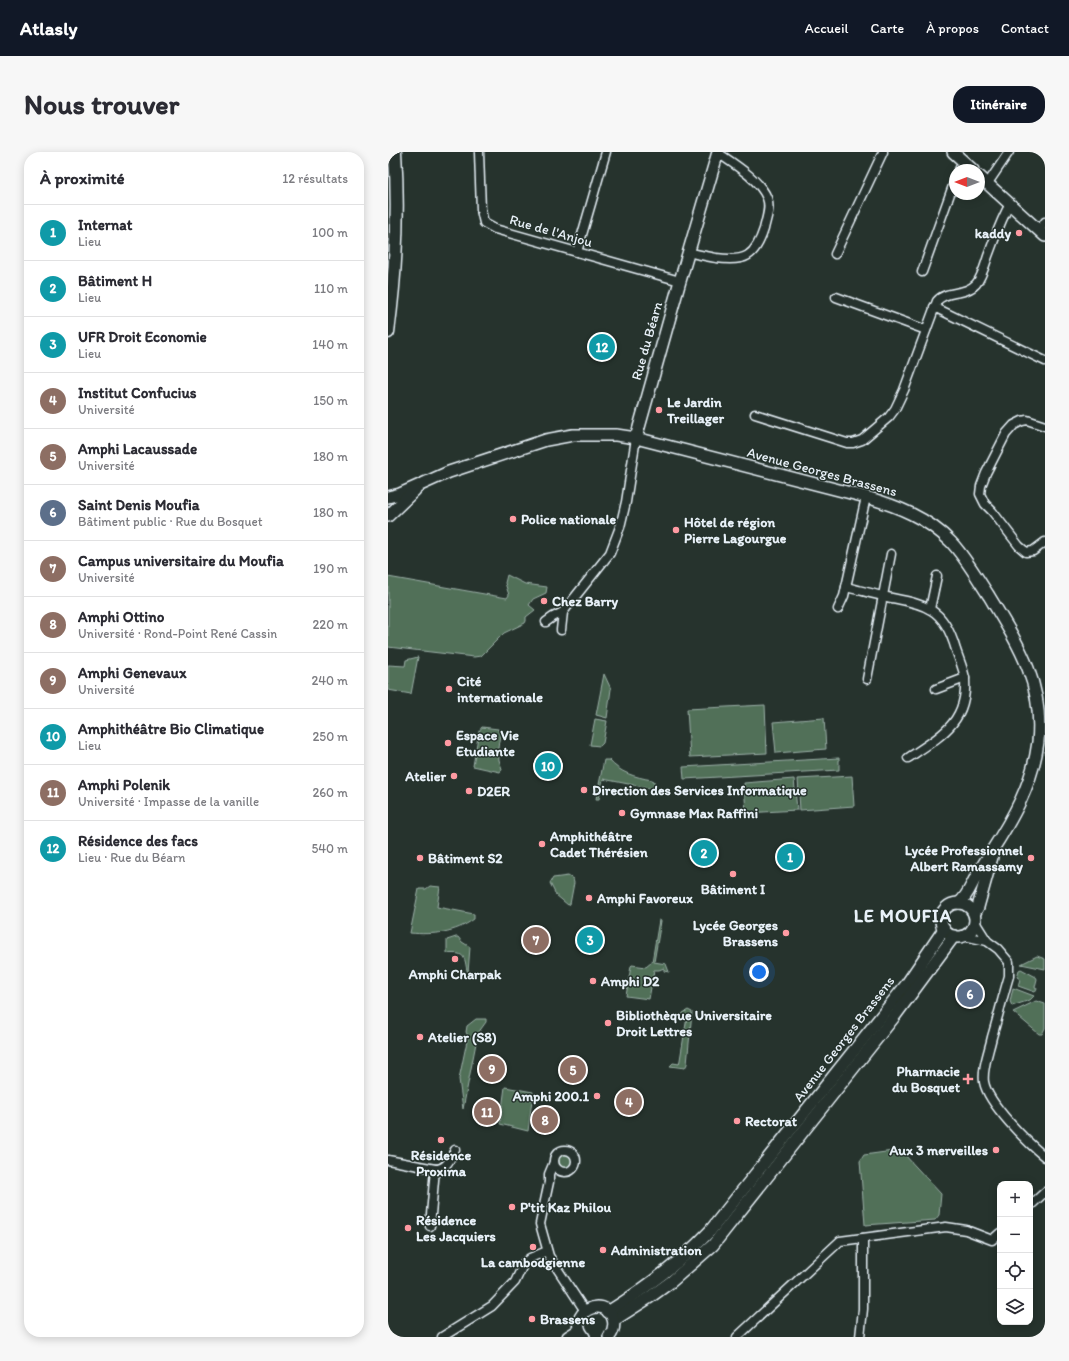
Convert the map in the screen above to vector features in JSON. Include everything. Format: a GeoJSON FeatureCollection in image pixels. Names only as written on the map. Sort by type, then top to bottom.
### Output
{"type":"FeatureCollection","features":[{"type":"Feature","properties":{"kind":"main road"},"geometry":{"type":"LineString","coordinates":[[388,332],[396,238],[395,152]]}},
{"type":"Feature","properties":{"kind":"street","name":"Rue de l'Anjou"},"geometry":{"type":"LineString","coordinates":[[479,152],[481,210],[484,223],[495,229],[680,281]]}},
{"type":"Feature","properties":{"kind":"street"},"geometry":{"type":"LineString","coordinates":[[577,252],[606,152]]}},
{"type":"Feature","properties":{"kind":"street"},"geometry":{"type":"LineString","coordinates":[[835,254],[883,152]]}},
{"type":"Feature","properties":{"kind":"street"},"geometry":{"type":"LineString","coordinates":[[953,152],[960,164]]}},
{"type":"Feature","properties":{"kind":"street"},"geometry":{"type":"LineString","coordinates":[[988,183],[1009,152]]}},
{"type":"Feature","properties":{"kind":"street","name":"Rue du Béarn"},"geometry":{"type":"LineString","coordinates":[[636,438],[680,281],[718,153],[759,185],[768,199],[768,212],[765,224],[760,241],[754,250],[745,257],[733,260],[689,252]]}},
{"type":"Feature","properties":{"kind":"street"},"geometry":{"type":"LineString","coordinates":[[985,181],[1010,204],[1043,230]]}},
{"type":"Feature","properties":{"kind":"street"},"geometry":{"type":"LineString","coordinates":[[922,272],[949,197]]}},
{"type":"Feature","properties":{"kind":"street"},"geometry":{"type":"LineString","coordinates":[[755,414],[847,443],[858,442],[882,423],[889,417],[904,390],[934,307],[939,298],[946,295],[964,292],[977,283],[1001,219],[1010,204]]}},
{"type":"Feature","properties":{"kind":"street"},"geometry":{"type":"LineString","coordinates":[[836,297],[926,330]]}},
{"type":"Feature","properties":{"kind":"street"},"geometry":{"type":"LineString","coordinates":[[934,307],[1045,361]]}},
{"type":"Feature","properties":{"kind":"street"},"geometry":{"type":"LineString","coordinates":[[1045,426],[1027,420],[1014,425],[1006,434],[986,473],[981,486],[980,494],[985,504],[1019,546],[1026,552],[1033,551],[1045,542]]}},
{"type":"Feature","properties":{"kind":"street","name":"Avenue Georges Brassens"},"geometry":{"type":"LineString","coordinates":[[388,497],[400,494],[449,472],[546,440],[573,436],[616,436],[636,438],[866,497],[890,504],[909,512],[931,525],[950,541],[975,574],[1016,639],[1030,672],[1041,710],[1034,765],[1027,788],[1013,816],[976,876],[965,898],[959,903]]}},
{"type":"Feature","properties":{"kind":"street"},"geometry":{"type":"LineString","coordinates":[[546,622],[563,612],[610,553],[620,527],[626,502],[636,438]]}},
{"type":"Feature","properties":{"kind":"street","name":"Avenue Georges Brassens"},"geometry":{"type":"LineString","coordinates":[[388,516],[423,483]]}},
{"type":"Feature","properties":{"kind":"street"},"geometry":{"type":"LineString","coordinates":[[838,609],[844,596],[866,497]]}},
{"type":"Feature","properties":{"kind":"street"},"geometry":{"type":"LineString","coordinates":[[867,679],[891,554]]}},
{"type":"Feature","properties":{"kind":"street"},"geometry":{"type":"LineString","coordinates":[[930,609],[937,576]]}},
{"type":"Feature","properties":{"kind":"street"},"geometry":{"type":"LineString","coordinates":[[846,587],[910,602],[930,609],[944,622],[950,634],[965,678],[964,697],[961,710],[951,727],[937,739],[908,758]]}},
{"type":"Feature","properties":{"kind":"street"},"geometry":{"type":"LineString","coordinates":[[561,630],[563,612]]}},
{"type":"Feature","properties":{"kind":"street"},"geometry":{"type":"LineString","coordinates":[[936,689],[965,678]]}},
{"type":"Feature","properties":{"kind":"street","name":"Avenue Georges Brassens"},"geometry":{"type":"LineString","coordinates":[[975,918],[996,845]]}},
{"type":"Feature","properties":{"kind":"street"},"geometry":{"type":"LineString","coordinates":[[987,941],[948,934],[944,929],[941,918],[943,913],[948,907],[954,904],[965,904],[970,908],[987,941],[1009,962],[1009,976],[984,1072],[984,1083],[988,1094],[996,1106],[1031,1146],[1045,1158]]}},
{"type":"Feature","properties":{"kind":"street"},"geometry":{"type":"LineString","coordinates":[[959,936],[971,931],[975,918]]}},
{"type":"Feature","properties":{"kind":"street","name":"Avenue Georges Brassens"},"geometry":{"type":"LineString","coordinates":[[611,1316],[671,1268],[694,1248],[710,1231],[906,985],[944,929]]}},
{"type":"Feature","properties":{"kind":"street","name":"Avenue Georges Brassens"},"geometry":{"type":"LineString","coordinates":[[611,1316],[624,1313],[650,1297],[672,1281],[712,1245],[959,936]]}},
{"type":"Feature","properties":{"kind":"street"},"geometry":{"type":"LineString","coordinates":[[388,1160],[441,1169],[445,1167],[455,1150]]}},
{"type":"Feature","properties":{"kind":"street"},"geometry":{"type":"LineString","coordinates":[[554,1162],[558,1170],[565,1172],[571,1170],[576,1162],[575,1156],[568,1150],[562,1150],[555,1156],[549,1174],[549,1182],[540,1224],[547,1251],[585,1311]]}},
{"type":"Feature","properties":{"kind":"street"},"geometry":{"type":"LineString","coordinates":[[430,1226],[435,1169]]}},
{"type":"Feature","properties":{"kind":"street"},"geometry":{"type":"LineString","coordinates":[[549,1182],[558,1170]]}},
{"type":"Feature","properties":{"kind":"street"},"geometry":{"type":"LineString","coordinates":[[1033,1203],[1045,1192]]}},
{"type":"Feature","properties":{"kind":"street"},"geometry":{"type":"LineString","coordinates":[[737,1337],[840,1241],[946,1227],[966,1230],[992,1240],[997,1236]]}},
{"type":"Feature","properties":{"kind":"street"},"geometry":{"type":"LineString","coordinates":[[860,1337],[863,1309],[863,1238]]}},
{"type":"Feature","properties":{"kind":"street"},"geometry":{"type":"LineString","coordinates":[[442,1337],[492,1306],[515,1282],[524,1263],[530,1258],[547,1251]]}},
{"type":"Feature","properties":{"kind":"street"},"geometry":{"type":"LineString","coordinates":[[568,1337],[581,1333],[579,1320],[585,1311],[589,1308],[599,1307],[611,1316],[614,1325],[611,1336]]}},
{"type":"Feature","properties":{"kind":"green space"},"geometry":{"type":"Polygon","coordinates":[[[507,575],[525,584],[547,587],[546,593],[533,599],[529,605],[535,610],[526,617],[525,623],[504,633],[481,656],[474,657],[388,647],[388,577],[507,598],[509,595],[505,583],[507,575]]]}},
{"type":"Feature","properties":{"kind":"green space"},"geometry":{"type":"Polygon","coordinates":[[[418,657],[411,694],[388,690],[388,665],[405,666],[406,660],[418,657]]]}},
{"type":"Feature","properties":{"kind":"green space"},"geometry":{"type":"Polygon","coordinates":[[[604,674],[611,689],[607,718],[596,715],[604,674]]]}},
{"type":"Feature","properties":{"kind":"green space"},"geometry":{"type":"Polygon","coordinates":[[[765,705],[767,753],[690,757],[687,709],[765,705]]]}},
{"type":"Feature","properties":{"kind":"green space"},"geometry":{"type":"Polygon","coordinates":[[[824,718],[826,749],[776,753],[773,722],[824,718]]]}},
{"type":"Feature","properties":{"kind":"green space"},"geometry":{"type":"Polygon","coordinates":[[[595,719],[607,721],[603,743],[600,746],[590,745],[595,719]]]}},
{"type":"Feature","properties":{"kind":"green space"},"geometry":{"type":"Polygon","coordinates":[[[482,727],[498,729],[500,734],[498,748],[499,760],[502,769],[500,772],[473,766],[479,731],[482,727]]]}},
{"type":"Feature","properties":{"kind":"green space"},"geometry":{"type":"Polygon","coordinates":[[[839,758],[839,770],[684,779],[683,767],[839,758]]]}},
{"type":"Feature","properties":{"kind":"green space"},"geometry":{"type":"Polygon","coordinates":[[[604,760],[609,760],[628,774],[654,781],[654,789],[603,779],[599,799],[596,799],[604,760]]]}},
{"type":"Feature","properties":{"kind":"green space"},"geometry":{"type":"Polygon","coordinates":[[[852,776],[854,806],[800,810],[798,779],[852,776]]]}},
{"type":"Feature","properties":{"kind":"green space"},"geometry":{"type":"Polygon","coordinates":[[[794,779],[797,810],[746,813],[744,783],[794,779]]]}},
{"type":"Feature","properties":{"kind":"green space"},"geometry":{"type":"Polygon","coordinates":[[[568,876],[573,879],[574,883],[570,904],[568,905],[556,895],[550,883],[553,878],[568,876]]]}},
{"type":"Feature","properties":{"kind":"green space"},"geometry":{"type":"Polygon","coordinates":[[[430,886],[440,887],[437,907],[474,914],[474,919],[467,924],[444,932],[427,934],[410,933],[419,889],[426,889],[430,886]]]}},
{"type":"Feature","properties":{"kind":"green space"},"geometry":{"type":"Polygon","coordinates":[[[659,920],[661,921],[654,962],[666,964],[669,972],[664,971],[664,968],[654,970],[649,999],[626,996],[631,966],[646,967],[652,962],[659,920]]]}},
{"type":"Feature","properties":{"kind":"green space"},"geometry":{"type":"Polygon","coordinates":[[[456,937],[470,947],[468,973],[465,959],[462,955],[447,953],[447,940],[456,937]]]}},
{"type":"Feature","properties":{"kind":"green space"},"geometry":{"type":"Polygon","coordinates":[[[1037,956],[1045,959],[1045,969],[1021,964],[1037,956]]]}},
{"type":"Feature","properties":{"kind":"green space"},"geometry":{"type":"Polygon","coordinates":[[[1021,969],[1036,977],[1035,987],[1037,988],[1035,992],[1018,986],[1020,979],[1017,977],[1019,970],[1021,969]]]}},
{"type":"Feature","properties":{"kind":"green space"},"geometry":{"type":"Polygon","coordinates":[[[1013,988],[1034,996],[1030,1000],[1012,1006],[1010,1001],[1013,988]]]}},
{"type":"Feature","properties":{"kind":"green space"},"geometry":{"type":"Polygon","coordinates":[[[1036,1001],[1045,1004],[1045,1028],[1042,1034],[1039,1034],[1013,1012],[1036,1001]]]}},
{"type":"Feature","properties":{"kind":"green space"},"geometry":{"type":"Polygon","coordinates":[[[688,1010],[692,1012],[687,1064],[685,1068],[670,1066],[673,1063],[679,1064],[687,1017],[682,1016],[683,1013],[688,1010]]]}},
{"type":"Feature","properties":{"kind":"green space"},"geometry":{"type":"Polygon","coordinates":[[[476,1019],[486,1019],[486,1022],[478,1033],[463,1109],[459,1079],[468,1036],[466,1032],[467,1026],[476,1019]]]}},
{"type":"Feature","properties":{"kind":"green space"},"geometry":{"type":"Polygon","coordinates":[[[505,1087],[533,1092],[528,1131],[500,1124],[505,1087]]]}},
{"type":"Feature","properties":{"kind":"green space"},"geometry":{"type":"Polygon","coordinates":[[[893,1151],[904,1154],[941,1194],[939,1215],[935,1220],[865,1225],[860,1161],[864,1155],[893,1151]]]}},
{"type":"Feature","properties":{"kind":"green space"},"geometry":{"type":"Polygon","coordinates":[[[562,1154],[568,1154],[572,1158],[572,1164],[568,1168],[562,1168],[558,1164],[558,1158],[562,1154]]]}},
{"type":"Feature","properties":{"kind":"place","name":"kaddy"},"geometry":{"type":"Point","coordinates":[1019,233]}},
{"type":"Feature","properties":{"kind":"place","name":"Résidence des facs"},"geometry":{"type":"Point","coordinates":[602,347]}},
{"type":"Feature","properties":{"kind":"place","name":"Le Jardin Treillager"},"geometry":{"type":"Point","coordinates":[659,410]}},
{"type":"Feature","properties":{"kind":"place","name":"Police nationale"},"geometry":{"type":"Point","coordinates":[513,519]}},
{"type":"Feature","properties":{"kind":"place","name":"Hôtel de région Pierre Lagourgue"},"geometry":{"type":"Point","coordinates":[676,530]}},
{"type":"Feature","properties":{"kind":"place","name":"Chez Barry"},"geometry":{"type":"Point","coordinates":[544,601]}},
{"type":"Feature","properties":{"kind":"place","name":"Cité internationale"},"geometry":{"type":"Point","coordinates":[449,689]}},
{"type":"Feature","properties":{"kind":"place","name":"Espace Vie Etudiante"},"geometry":{"type":"Point","coordinates":[448,743]}},
{"type":"Feature","properties":{"kind":"place","name":"Amphithéâtre Bio Climatique"},"geometry":{"type":"Point","coordinates":[548,766]}},
{"type":"Feature","properties":{"kind":"place","name":"Atelier"},"geometry":{"type":"Point","coordinates":[454,776]}},
{"type":"Feature","properties":{"kind":"place","name":"Direction des Services Informatique"},"geometry":{"type":"Point","coordinates":[584,790]}},
{"type":"Feature","properties":{"kind":"place","name":"D2ER"},"geometry":{"type":"Point","coordinates":[469,791]}},
{"type":"Feature","properties":{"kind":"place","name":"Gymnase Max Raffini"},"geometry":{"type":"Point","coordinates":[622,813]}},
{"type":"Feature","properties":{"kind":"place","name":"Amphithéâtre Cadet Thérésien"},"geometry":{"type":"Point","coordinates":[542,844]}},
{"type":"Feature","properties":{"kind":"place","name":"Bâtiment H"},"geometry":{"type":"Point","coordinates":[704,853]}},
{"type":"Feature","properties":{"kind":"place","name":"Internat"},"geometry":{"type":"Point","coordinates":[790,857]}},
{"type":"Feature","properties":{"kind":"place","name":"Bâtiment S2"},"geometry":{"type":"Point","coordinates":[420,858]}},
{"type":"Feature","properties":{"kind":"place","name":"Lycée Professionnel Albert Ramassamy"},"geometry":{"type":"Point","coordinates":[1031,858]}},
{"type":"Feature","properties":{"kind":"place","name":"Bâtiment I"},"geometry":{"type":"Point","coordinates":[733,874]}},
{"type":"Feature","properties":{"kind":"place","name":"Amphi Favoreux"},"geometry":{"type":"Point","coordinates":[589,898]}},
{"type":"Feature","properties":{"kind":"place","name":"Lycée Georges Brassens"},"geometry":{"type":"Point","coordinates":[786,933]}},
{"type":"Feature","properties":{"kind":"place","name":"Campus universitaire du Moufia"},"geometry":{"type":"Point","coordinates":[536,940]}},
{"type":"Feature","properties":{"kind":"place","name":"UFR Droit Economie"},"geometry":{"type":"Point","coordinates":[590,940]}},
{"type":"Feature","properties":{"kind":"place","name":"Amphi Charpak"},"geometry":{"type":"Point","coordinates":[455,959]}},
{"type":"Feature","properties":{"kind":"place","name":"Amphi D2"},"geometry":{"type":"Point","coordinates":[593,981]}},
{"type":"Feature","properties":{"kind":"place","name":"Saint Denis Moufia"},"geometry":{"type":"Point","coordinates":[970,994]}},
{"type":"Feature","properties":{"kind":"place","name":"Bibliothèque Universitaire Droit Lettres"},"geometry":{"type":"Point","coordinates":[608,1023]}},
{"type":"Feature","properties":{"kind":"place","name":"Atelier (S8)"},"geometry":{"type":"Point","coordinates":[420,1037]}},
{"type":"Feature","properties":{"kind":"place","name":"Amphi Genevaux"},"geometry":{"type":"Point","coordinates":[492,1069]}},
{"type":"Feature","properties":{"kind":"place","name":"Amphi Lacaussade"},"geometry":{"type":"Point","coordinates":[573,1070]}},
{"type":"Feature","properties":{"kind":"place","name":"Pharmacie du Bosquet"},"geometry":{"type":"Point","coordinates":[968,1079]}},
{"type":"Feature","properties":{"kind":"place","name":"Amphi 200.1"},"geometry":{"type":"Point","coordinates":[597,1096]}},
{"type":"Feature","properties":{"kind":"place","name":"Institut Confucius"},"geometry":{"type":"Point","coordinates":[629,1102]}},
{"type":"Feature","properties":{"kind":"place","name":"Amphi Polenik"},"geometry":{"type":"Point","coordinates":[487,1112]}},
{"type":"Feature","properties":{"kind":"place","name":"Amphi Ottino"},"geometry":{"type":"Point","coordinates":[545,1120]}},
{"type":"Feature","properties":{"kind":"place","name":"Rectorat"},"geometry":{"type":"Point","coordinates":[737,1121]}},
{"type":"Feature","properties":{"kind":"place","name":"Résidence Proxima"},"geometry":{"type":"Point","coordinates":[441,1140]}},
{"type":"Feature","properties":{"kind":"place","name":"Aux 3 merveilles"},"geometry":{"type":"Point","coordinates":[996,1150]}},
{"type":"Feature","properties":{"kind":"place","name":"P'tit Kaz Philou"},"geometry":{"type":"Point","coordinates":[512,1207]}},
{"type":"Feature","properties":{"kind":"place","name":"Résidence Les Jacquiers"},"geometry":{"type":"Point","coordinates":[408,1228]}},
{"type":"Feature","properties":{"kind":"place","name":"La cambodgienne"},"geometry":{"type":"Point","coordinates":[533,1247]}},
{"type":"Feature","properties":{"kind":"place","name":"Administration"},"geometry":{"type":"Point","coordinates":[603,1250]}},
{"type":"Feature","properties":{"kind":"place","name":"Brassens"},"geometry":{"type":"Point","coordinates":[532,1319]}},
{"type":"Feature","properties":{"kind":"district","name":"LE MOUFIA"},"geometry":{"type":"Point","coordinates":[903,916]}}]}
